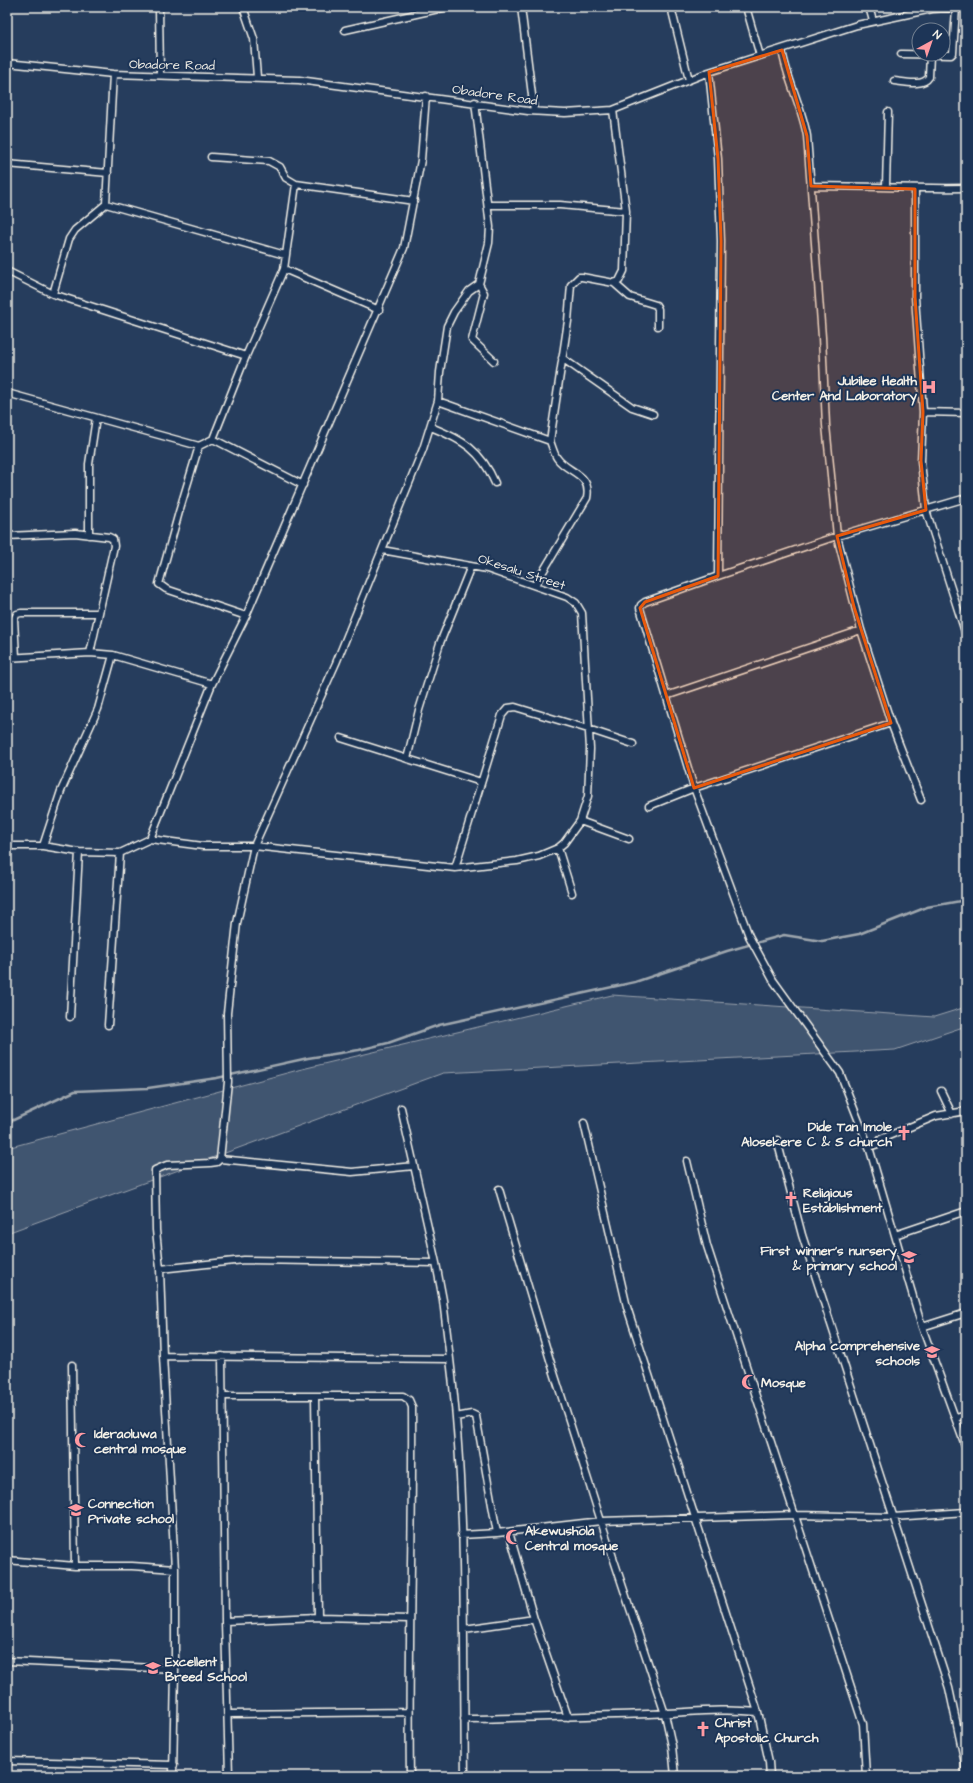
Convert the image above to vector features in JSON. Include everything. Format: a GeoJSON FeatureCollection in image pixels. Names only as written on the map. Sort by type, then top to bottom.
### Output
{"type":"FeatureCollection","features":[{"type":"Feature","properties":{"kind":"street"},"geometry":{"type":"LineString","coordinates":[[159,7],[160,74]]}},
{"type":"Feature","properties":{"kind":"street"},"geometry":{"type":"LineString","coordinates":[[243,7],[254,39],[256,77]]}},
{"type":"Feature","properties":{"kind":"street"},"geometry":{"type":"LineString","coordinates":[[345,30],[447,7]]}},
{"type":"Feature","properties":{"kind":"street"},"geometry":{"type":"LineString","coordinates":[[521,7],[534,111]]}},
{"type":"Feature","properties":{"kind":"street"},"geometry":{"type":"LineString","coordinates":[[671,7],[689,80]]}},
{"type":"Feature","properties":{"kind":"street"},"geometry":{"type":"LineString","coordinates":[[746,7],[760,56]]}},
{"type":"Feature","properties":{"kind":"street"},"geometry":{"type":"LineString","coordinates":[[868,7],[873,21]]}},
{"type":"Feature","properties":{"kind":"street","name":"Obadore Road"},"geometry":{"type":"LineString","coordinates":[[7,63],[113,74],[256,77],[299,80],[475,102],[534,111],[565,113],[613,110],[709,72],[873,21],[918,11],[966,7]]}},
{"type":"Feature","properties":{"kind":"street"},"geometry":{"type":"LineString","coordinates":[[951,55],[953,53],[956,8]]}},
{"type":"Feature","properties":{"kind":"street"},"geometry":{"type":"LineString","coordinates":[[782,50],[784,64],[805,124],[822,337],[826,424],[837,536],[860,630],[891,723],[921,800]]}},
{"type":"Feature","properties":{"kind":"street"},"geometry":{"type":"LineString","coordinates":[[901,54],[911,54]]}},
{"type":"Feature","properties":{"kind":"street"},"geometry":{"type":"LineString","coordinates":[[894,81],[921,82],[927,80],[929,77],[930,62]]}},
{"type":"Feature","properties":{"kind":"street"},"geometry":{"type":"LineString","coordinates":[[709,72],[718,159],[721,241],[718,576]]}},
{"type":"Feature","properties":{"kind":"street"},"geometry":{"type":"LineString","coordinates":[[54,294],[69,239],[75,230],[106,204],[113,74]]}},
{"type":"Feature","properties":{"kind":"street"},"geometry":{"type":"LineString","coordinates":[[150,839],[212,684],[246,616],[304,485],[404,248],[422,160],[426,96]]}},
{"type":"Feature","properties":{"kind":"street"},"geometry":{"type":"LineString","coordinates":[[220,1159],[228,1082],[228,1013],[237,923],[254,846],[336,663],[423,449],[438,401],[440,372],[447,326],[454,312],[469,291],[479,284],[489,243],[490,227],[488,205],[475,102]]}},
{"type":"Feature","properties":{"kind":"street"},"geometry":{"type":"LineString","coordinates":[[613,110],[626,211],[624,271],[619,281],[614,283]]}},
{"type":"Feature","properties":{"kind":"street"},"geometry":{"type":"LineString","coordinates":[[886,186],[888,112]]}},
{"type":"Feature","properties":{"kind":"street"},"geometry":{"type":"LineString","coordinates":[[212,156],[269,161],[280,167],[286,178],[296,184],[414,200]]}},
{"type":"Feature","properties":{"kind":"street"},"geometry":{"type":"LineString","coordinates":[[7,164],[108,173]]}},
{"type":"Feature","properties":{"kind":"street"},"geometry":{"type":"LineString","coordinates":[[7,393],[199,446],[213,439],[246,356],[284,269],[296,184]]}},
{"type":"Feature","properties":{"kind":"street"},"geometry":{"type":"LineString","coordinates":[[811,186],[886,186],[915,189],[966,188]]}},
{"type":"Feature","properties":{"kind":"street"},"geometry":{"type":"LineString","coordinates":[[915,189],[915,297],[923,412],[921,461],[926,510],[966,635]]}},
{"type":"Feature","properties":{"kind":"street"},"geometry":{"type":"LineString","coordinates":[[106,204],[285,255]]}},
{"type":"Feature","properties":{"kind":"street"},"geometry":{"type":"LineString","coordinates":[[488,205],[560,206],[626,211]]}},
{"type":"Feature","properties":{"kind":"street"},"geometry":{"type":"LineString","coordinates":[[284,269],[379,310]]}},
{"type":"Feature","properties":{"kind":"street"},"geometry":{"type":"LineString","coordinates":[[7,271],[54,294],[246,356]]}},
{"type":"Feature","properties":{"kind":"street"},"geometry":{"type":"LineString","coordinates":[[535,585],[587,498],[589,491],[582,478],[557,458],[550,441],[571,285],[578,277],[614,283],[630,297],[656,305],[658,309],[658,326]]}},
{"type":"Feature","properties":{"kind":"street"},"geometry":{"type":"LineString","coordinates":[[479,284],[484,293],[472,340],[494,361]]}},
{"type":"Feature","properties":{"kind":"street"},"geometry":{"type":"LineString","coordinates":[[562,358],[632,407],[653,414]]}},
{"type":"Feature","properties":{"kind":"street"},"geometry":{"type":"LineString","coordinates":[[438,401],[550,441]]}},
{"type":"Feature","properties":{"kind":"street"},"geometry":{"type":"LineString","coordinates":[[923,412],[966,413]]}},
{"type":"Feature","properties":{"kind":"street"},"geometry":{"type":"LineString","coordinates":[[89,535],[89,464],[96,418]]}},
{"type":"Feature","properties":{"kind":"street"},"geometry":{"type":"LineString","coordinates":[[430,427],[462,441],[473,449],[490,471],[495,483]]}},
{"type":"Feature","properties":{"kind":"street"},"geometry":{"type":"LineString","coordinates":[[213,439],[304,485]]}},
{"type":"Feature","properties":{"kind":"street"},"geometry":{"type":"LineString","coordinates":[[199,446],[179,512],[160,584],[166,589],[246,616]]}},
{"type":"Feature","properties":{"kind":"street"},"geometry":{"type":"LineString","coordinates":[[966,498],[837,536],[718,576],[641,605],[640,612],[694,788],[749,936],[773,980],[840,1073],[869,1147],[922,1327],[966,1448]]}},
{"type":"Feature","properties":{"kind":"street"},"geometry":{"type":"LineString","coordinates":[[7,536],[74,533],[109,537],[114,542],[90,653]]}},
{"type":"Feature","properties":{"kind":"street","name":"Okesalu Street"},"geometry":{"type":"LineString","coordinates":[[382,550],[487,569],[567,597],[576,603],[582,613],[590,749],[588,796],[580,820],[558,848]]}},
{"type":"Feature","properties":{"kind":"street"},"geometry":{"type":"LineString","coordinates":[[408,759],[419,710],[440,643],[471,566]]}},
{"type":"Feature","properties":{"kind":"street"},"geometry":{"type":"LineString","coordinates":[[16,657],[14,619],[17,614],[98,613]]}},
{"type":"Feature","properties":{"kind":"street"},"geometry":{"type":"LineString","coordinates":[[666,696],[860,630]]}},
{"type":"Feature","properties":{"kind":"street"},"geometry":{"type":"LineString","coordinates":[[7,658],[90,653],[113,655],[212,684]]}},
{"type":"Feature","properties":{"kind":"street"},"geometry":{"type":"LineString","coordinates":[[43,846],[61,791],[98,708],[113,655]]}},
{"type":"Feature","properties":{"kind":"street"},"geometry":{"type":"LineString","coordinates":[[455,868],[480,782],[502,715],[508,708],[515,707],[634,744]]}},
{"type":"Feature","properties":{"kind":"street"},"geometry":{"type":"LineString","coordinates":[[649,806],[694,788],[891,723]]}},
{"type":"Feature","properties":{"kind":"street"},"geometry":{"type":"LineString","coordinates":[[340,738],[480,782]]}},
{"type":"Feature","properties":{"kind":"street"},"geometry":{"type":"LineString","coordinates":[[580,820],[629,839]]}},
{"type":"Feature","properties":{"kind":"street"},"geometry":{"type":"LineString","coordinates":[[7,846],[43,846],[79,852],[120,853],[150,839],[203,846],[254,846],[455,868],[517,861],[539,856],[558,848],[572,893]]}},
{"type":"Feature","properties":{"kind":"street"},"geometry":{"type":"LineString","coordinates":[[70,1017],[79,852]]}},
{"type":"Feature","properties":{"kind":"street"},"geometry":{"type":"LineString","coordinates":[[108,1025],[120,853]]}},
{"type":"Feature","properties":{"kind":"street"},"geometry":{"type":"LineString","coordinates":[[942,1091],[952,1114]]}},
{"type":"Feature","properties":{"kind":"street"},"geometry":{"type":"LineString","coordinates":[[401,1108],[436,1263],[450,1359],[456,1417],[464,1629],[464,1718],[466,1776]]}},
{"type":"Feature","properties":{"kind":"street"},"geometry":{"type":"LineString","coordinates":[[869,1147],[878,1144],[881,1139],[936,1116],[966,1111]]}},
{"type":"Feature","properties":{"kind":"street"},"geometry":{"type":"LineString","coordinates":[[584,1123],[627,1307],[758,1712],[769,1762],[770,1776]]}},
{"type":"Feature","properties":{"kind":"street"},"geometry":{"type":"LineString","coordinates":[[777,1140],[802,1235],[892,1517],[949,1688],[965,1763],[965,1776]]}},
{"type":"Feature","properties":{"kind":"street"},"geometry":{"type":"LineString","coordinates":[[173,1776],[175,1569],[163,1356],[160,1268],[156,1230],[156,1170],[167,1165],[210,1163],[217,1162],[220,1159],[352,1172],[414,1166]]}},
{"type":"Feature","properties":{"kind":"street"},"geometry":{"type":"LineString","coordinates":[[687,1161],[707,1246],[863,1724],[866,1776]]}},
{"type":"Feature","properties":{"kind":"street"},"geometry":{"type":"LineString","coordinates":[[499,1189],[550,1360],[601,1521],[665,1714],[672,1746],[675,1776]]}},
{"type":"Feature","properties":{"kind":"street"},"geometry":{"type":"LineString","coordinates":[[895,1235],[966,1211]]}},
{"type":"Feature","properties":{"kind":"street"},"geometry":{"type":"LineString","coordinates":[[160,1268],[244,1260],[436,1263]]}},
{"type":"Feature","properties":{"kind":"street"},"geometry":{"type":"LineString","coordinates":[[922,1327],[966,1313]]}},
{"type":"Feature","properties":{"kind":"street"},"geometry":{"type":"LineString","coordinates":[[163,1356],[450,1359]]}},
{"type":"Feature","properties":{"kind":"street"},"geometry":{"type":"LineString","coordinates":[[222,1356],[225,1621],[229,1776]]}},
{"type":"Feature","properties":{"kind":"street"},"geometry":{"type":"LineString","coordinates":[[72,1364],[75,1566]]}},
{"type":"Feature","properties":{"kind":"street"},"geometry":{"type":"LineString","coordinates":[[222,1396],[403,1396],[409,1400],[412,1407],[409,1712],[410,1776]]}},
{"type":"Feature","properties":{"kind":"street"},"geometry":{"type":"LineString","coordinates":[[315,1396],[318,1617]]}},
{"type":"Feature","properties":{"kind":"street"},"geometry":{"type":"LineString","coordinates":[[456,1417],[472,1414],[476,1416],[497,1533]]}},
{"type":"Feature","properties":{"kind":"street"},"geometry":{"type":"LineString","coordinates":[[956,1418],[966,1414]]}},
{"type":"Feature","properties":{"kind":"street"},"geometry":{"type":"LineString","coordinates":[[461,1535],[508,1532],[601,1521],[795,1515],[892,1517],[966,1512]]}},
{"type":"Feature","properties":{"kind":"street"},"geometry":{"type":"LineString","coordinates":[[508,1532],[534,1619],[568,1717]]}},
{"type":"Feature","properties":{"kind":"street"},"geometry":{"type":"LineString","coordinates":[[7,1560],[75,1566],[132,1566],[175,1569]]}},
{"type":"Feature","properties":{"kind":"street"},"geometry":{"type":"LineString","coordinates":[[225,1621],[318,1617],[410,1619]]}},
{"type":"Feature","properties":{"kind":"street"},"geometry":{"type":"LineString","coordinates":[[464,1629],[534,1619]]}},
{"type":"Feature","properties":{"kind":"street"},"geometry":{"type":"LineString","coordinates":[[7,1661],[175,1669]]}},
{"type":"Feature","properties":{"kind":"street"},"geometry":{"type":"LineString","coordinates":[[464,1718],[665,1714],[702,1710],[758,1712]]}},
{"type":"Feature","properties":{"kind":"street"},"geometry":{"type":"LineString","coordinates":[[228,1714],[409,1712]]}},
{"type":"Feature","properties":{"kind":"street"},"geometry":{"type":"LineString","coordinates":[[7,1761],[174,1765]]}},
{"type":"Feature","properties":{"kind":"highlighted area"},"geometry":{"type":"Polygon","coordinates":[[[782,50],[807,136],[811,186],[915,189],[915,297],[923,412],[921,461],[926,510],[837,536],[854,607],[891,723],[694,788],[640,608],[645,602],[718,576],[721,241],[718,159],[709,72],[782,50]]]}},
{"type":"Feature","properties":{"kind":"shaded area"},"geometry":{"type":"Polygon","coordinates":[[[612,995],[934,1017],[966,1007],[966,1026],[895,1050],[443,1073],[7,1233],[7,1148],[298,1070],[612,995]]]}},
{"type":"Feature","properties":{"kind":"waterway"},"geometry":{"type":"LineString","coordinates":[[7,1123],[75,1091],[148,1088],[217,1078],[308,1058],[359,1050],[388,1043],[439,1025],[635,982],[727,951],[784,935],[822,941],[859,934],[927,907],[966,900]]}},
{"type":"Feature","properties":{"kind":"place","name":"Jubilee Health Center And Laboratory"},"geometry":{"type":"Point","coordinates":[929,387]}},
{"type":"Feature","properties":{"kind":"place","name":"Dide Tan Imole Alosekere C & S church"},"geometry":{"type":"Point","coordinates":[904,1133]}},
{"type":"Feature","properties":{"kind":"place","name":"Religious Establishment"},"geometry":{"type":"Point","coordinates":[791,1199]}},
{"type":"Feature","properties":{"kind":"place","name":"First winner's nursery & primary school"},"geometry":{"type":"Point","coordinates":[909,1257]}},
{"type":"Feature","properties":{"kind":"place","name":"Alpha comprehensive schools"},"geometry":{"type":"Point","coordinates":[932,1352]}},
{"type":"Feature","properties":{"kind":"place","name":"Mosque"},"geometry":{"type":"Point","coordinates":[749,1382]}},
{"type":"Feature","properties":{"kind":"place","name":"Ideraoluwa central mosque"},"geometry":{"type":"Point","coordinates":[82,1440]}},
{"type":"Feature","properties":{"kind":"place","name":"Connection Private school"},"geometry":{"type":"Point","coordinates":[76,1510]}},
{"type":"Feature","properties":{"kind":"place","name":"Akewushola Central mosque"},"geometry":{"type":"Point","coordinates":[513,1537]}},
{"type":"Feature","properties":{"kind":"place","name":"Excellent Breed School"},"geometry":{"type":"Point","coordinates":[153,1668]}},
{"type":"Feature","properties":{"kind":"place","name":"Christ Apostolic Church"},"geometry":{"type":"Point","coordinates":[703,1729]}}]}
